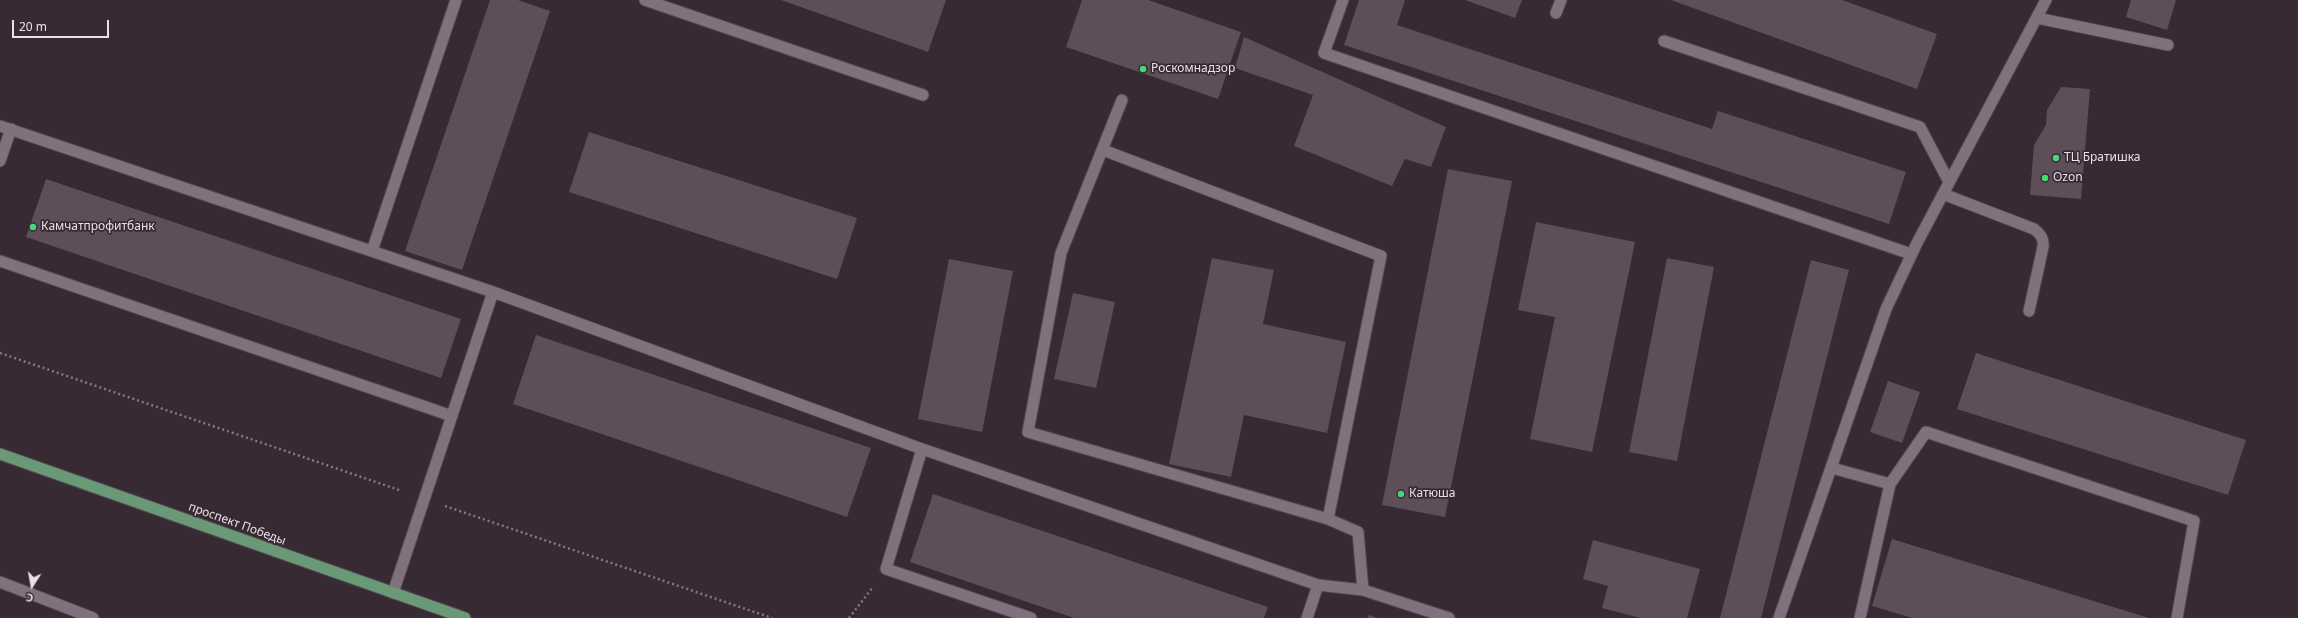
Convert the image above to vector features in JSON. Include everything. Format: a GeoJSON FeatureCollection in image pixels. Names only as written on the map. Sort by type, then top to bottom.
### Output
{"type":"FeatureCollection","features":[{"type":"Feature","properties":{"kind":"main road","name":"проспект Победы"},"geometry":{"type":"LineString","coordinates":[[0,454],[465,618]]}},
{"type":"Feature","properties":{"kind":"street"},"geometry":{"type":"LineString","coordinates":[[372,251],[456,0]]}},
{"type":"Feature","properties":{"kind":"street"},"geometry":{"type":"LineString","coordinates":[[645,0],[923,95]]}},
{"type":"Feature","properties":{"kind":"street"},"geometry":{"type":"LineString","coordinates":[[1343,0],[1324,53],[1912,254]]}},
{"type":"Feature","properties":{"kind":"street"},"geometry":{"type":"LineString","coordinates":[[1556,13],[1561,0]]}},
{"type":"Feature","properties":{"kind":"street"},"geometry":{"type":"LineString","coordinates":[[1779,618],[1832,468],[1880,323],[1912,254],[1949,182],[2046,0]]}},
{"type":"Feature","properties":{"kind":"street"},"geometry":{"type":"LineString","coordinates":[[2037,18],[2168,45]]}},
{"type":"Feature","properties":{"kind":"street"},"geometry":{"type":"LineString","coordinates":[[1664,41],[1920,127],[1949,182]]}},
{"type":"Feature","properties":{"kind":"street"},"geometry":{"type":"LineString","coordinates":[[1122,100],[1061,253],[1028,432],[1328,519],[1358,532],[1363,590]]}},
{"type":"Feature","properties":{"kind":"street"},"geometry":{"type":"LineString","coordinates":[[0,126],[493,292],[922,449],[1318,585],[1363,590],[1449,618]]}},
{"type":"Feature","properties":{"kind":"street"},"geometry":{"type":"LineString","coordinates":[[0,161],[11,129]]}},
{"type":"Feature","properties":{"kind":"street"},"geometry":{"type":"LineString","coordinates":[[1103,150],[1381,256],[1328,519]]}},
{"type":"Feature","properties":{"kind":"street"},"geometry":{"type":"LineString","coordinates":[[1943,194],[2034,229],[2040,233],[2043,241],[2043,247],[2029,311]]}},
{"type":"Feature","properties":{"kind":"street"},"geometry":{"type":"LineString","coordinates":[[0,261],[452,416]]}},
{"type":"Feature","properties":{"kind":"street"},"geometry":{"type":"LineString","coordinates":[[393,593],[493,292]]}},
{"type":"Feature","properties":{"kind":"street"},"geometry":{"type":"LineString","coordinates":[[1860,618],[1890,484],[1926,432],[2194,521],[2177,618]]}},
{"type":"Feature","properties":{"kind":"street"},"geometry":{"type":"LineString","coordinates":[[922,449],[886,569],[1031,618]]}},
{"type":"Feature","properties":{"kind":"street"},"geometry":{"type":"LineString","coordinates":[[1832,468],[1890,484]]}},
{"type":"Feature","properties":{"kind":"street"},"geometry":{"type":"LineString","coordinates":[[0,582],[93,618]]}},
{"type":"Feature","properties":{"kind":"street"},"geometry":{"type":"LineString","coordinates":[[1306,618],[1318,585]]}},
{"type":"Feature","properties":{"kind":"path"},"geometry":{"type":"LineString","coordinates":[[0,353],[772,618]]}},
{"type":"Feature","properties":{"kind":"path"},"geometry":{"type":"LineString","coordinates":[[849,618],[886,569]]}},
{"type":"Feature","properties":{"kind":"building"},"geometry":{"type":"Polygon","coordinates":[[[490,0],[518,0],[550,11],[462,270],[405,251],[490,0]]]}},
{"type":"Feature","properties":{"kind":"building"},"geometry":{"type":"Polygon","coordinates":[[[781,0],[946,0],[928,52],[781,0]]]}},
{"type":"Feature","properties":{"kind":"building"},"geometry":{"type":"Polygon","coordinates":[[[1082,0],[1148,0],[1241,32],[1218,99],[1066,47],[1082,0]]]}},
{"type":"Feature","properties":{"kind":"building"},"geometry":{"type":"Polygon","coordinates":[[[1359,0],[1405,0],[1397,25],[1712,129],[1718,111],[1906,172],[1889,224],[1344,45],[1359,0]]]}},
{"type":"Feature","properties":{"kind":"building"},"geometry":{"type":"Polygon","coordinates":[[[1465,0],[1522,0],[1515,18],[1465,0]]]}},
{"type":"Feature","properties":{"kind":"building"},"geometry":{"type":"Polygon","coordinates":[[[1671,0],[1842,0],[1937,34],[1917,89],[1671,0]]]}},
{"type":"Feature","properties":{"kind":"building"},"geometry":{"type":"Polygon","coordinates":[[[2131,0],[2176,0],[2167,30],[2126,17],[2131,0]]]}},
{"type":"Feature","properties":{"kind":"building"},"geometry":{"type":"Polygon","coordinates":[[[1244,37],[1446,127],[1431,167],[1405,159],[1392,186],[1294,146],[1313,95],[1235,68],[1244,37]]]}},
{"type":"Feature","properties":{"kind":"building"},"geometry":{"type":"Polygon","coordinates":[[[2061,87],[2090,89],[2081,199],[2030,195],[2034,145],[2046,125],[2047,110],[2061,87]]]}},
{"type":"Feature","properties":{"kind":"building"},"geometry":{"type":"Polygon","coordinates":[[[589,132],[857,218],[837,279],[569,192],[589,132]]]}},
{"type":"Feature","properties":{"kind":"building"},"geometry":{"type":"Polygon","coordinates":[[[1448,169],[1512,181],[1445,517],[1382,505],[1448,169]]]}},
{"type":"Feature","properties":{"kind":"building"},"geometry":{"type":"Polygon","coordinates":[[[46,179],[461,319],[441,378],[26,237],[46,179]]]}},
{"type":"Feature","properties":{"kind":"building"},"geometry":{"type":"Polygon","coordinates":[[[1536,222],[1635,242],[1592,452],[1530,439],[1555,317],[1518,310],[1536,222]]]}},
{"type":"Feature","properties":{"kind":"building"},"geometry":{"type":"Polygon","coordinates":[[[1212,258],[1274,270],[1263,324],[1346,342],[1327,433],[1244,415],[1231,477],[1169,464],[1212,258]]]}},
{"type":"Feature","properties":{"kind":"building"},"geometry":{"type":"Polygon","coordinates":[[[1667,258],[1714,267],[1677,461],[1629,452],[1667,258]]]}},
{"type":"Feature","properties":{"kind":"building"},"geometry":{"type":"Polygon","coordinates":[[[949,259],[1013,271],[982,432],[918,419],[949,259]]]}},
{"type":"Feature","properties":{"kind":"building"},"geometry":{"type":"Polygon","coordinates":[[[1811,260],[1849,270],[1761,618],[1720,618],[1811,260]]]}},
{"type":"Feature","properties":{"kind":"building"},"geometry":{"type":"Polygon","coordinates":[[[1073,293],[1115,302],[1096,388],[1054,379],[1073,293]]]}},
{"type":"Feature","properties":{"kind":"building"},"geometry":{"type":"Polygon","coordinates":[[[536,335],[871,448],[847,517],[513,404],[536,335]]]}},
{"type":"Feature","properties":{"kind":"building"},"geometry":{"type":"Polygon","coordinates":[[[1976,353],[2246,440],[2228,495],[1957,409],[1976,353]]]}},
{"type":"Feature","properties":{"kind":"building"},"geometry":{"type":"Polygon","coordinates":[[[1888,381],[1920,392],[1902,443],[1870,432],[1888,381]]]}},
{"type":"Feature","properties":{"kind":"building"},"geometry":{"type":"Polygon","coordinates":[[[933,494],[1268,607],[1264,618],[1074,618],[910,562],[933,494]]]}},
{"type":"Feature","properties":{"kind":"building"},"geometry":{"type":"Polygon","coordinates":[[[1892,539],[2149,618],[1912,618],[1872,606],[1892,539]]]}},
{"type":"Feature","properties":{"kind":"building"},"geometry":{"type":"Polygon","coordinates":[[[1593,540],[1700,569],[1687,618],[1640,618],[1602,608],[1608,586],[1583,579],[1593,540]]]}},
{"type":"Feature","properties":{"kind":"building"},"geometry":{"type":"Polygon","coordinates":[[[1369,615],[1378,618],[1367,618],[1369,615]]]}},
{"type":"Feature","properties":{"kind":"place","name":"Роскомнадзор"},"geometry":{"type":"Point","coordinates":[1143,69]}},
{"type":"Feature","properties":{"kind":"place","name":"ТЦ Братишка"},"geometry":{"type":"Point","coordinates":[2056,158]}},
{"type":"Feature","properties":{"kind":"place","name":"Ozon"},"geometry":{"type":"Point","coordinates":[2045,178]}},
{"type":"Feature","properties":{"kind":"place","name":"Камчатпрофитбанк"},"geometry":{"type":"Point","coordinates":[33,227]}},
{"type":"Feature","properties":{"kind":"place","name":"Катюша"},"geometry":{"type":"Point","coordinates":[1401,494]}}]}
